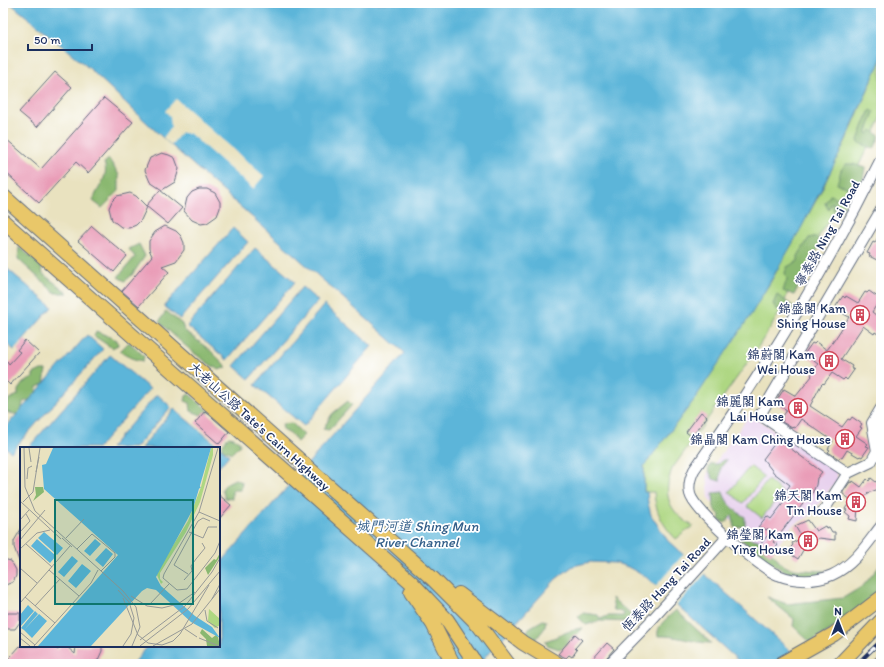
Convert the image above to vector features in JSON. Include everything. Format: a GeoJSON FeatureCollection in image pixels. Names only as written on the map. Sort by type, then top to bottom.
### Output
{"type":"FeatureCollection","features":[{"type":"Feature","properties":{"kind":"highway","name":"大老山公路 Tate's Cairn Highway"},"geometry":{"type":"LineString","coordinates":[[3,196],[421,568],[478,624],[508,664]]}},
{"type":"Feature","properties":{"kind":"highway","name":"大老山公路 Tate's Cairn Highway"},"geometry":{"type":"LineString","coordinates":[[3,220],[412,583],[443,615],[462,640],[476,664]]}},
{"type":"Feature","properties":{"kind":"highway"},"geometry":{"type":"LineString","coordinates":[[395,568],[433,624],[453,664]]}},
{"type":"Feature","properties":{"kind":"highway"},"geometry":{"type":"LineString","coordinates":[[421,568],[523,643],[558,664]]}},
{"type":"Feature","properties":{"kind":"highway"},"geometry":{"type":"LineString","coordinates":[[782,664],[813,647],[845,626],[881,598]]}},
{"type":"Feature","properties":{"kind":"highway"},"geometry":{"type":"LineString","coordinates":[[840,664],[881,621]]}},
{"type":"Feature","properties":{"kind":"street","name":"寧泰路 Ning Tai Road"},"geometry":{"type":"LineString","coordinates":[[728,536],[692,500],[689,486],[690,478],[754,383],[796,314],[859,202],[881,159]]}},
{"type":"Feature","properties":{"kind":"street"},"geometry":{"type":"LineString","coordinates":[[848,473],[760,415],[881,210]]}},
{"type":"Feature","properties":{"kind":"street"},"geometry":{"type":"LineString","coordinates":[[824,510],[848,473],[871,462],[877,451],[872,423],[881,408]]}},
{"type":"Feature","properties":{"kind":"street","name":"恆泰路 Hang Tai Road"},"geometry":{"type":"LineString","coordinates":[[609,664],[665,606],[728,536],[767,570],[787,578],[806,580],[831,576],[846,566],[858,556],[881,526]]}},
{"type":"Feature","properties":{"kind":"shaded area"},"geometry":{"type":"Polygon","coordinates":[[[750,414],[836,471],[838,479],[809,517],[793,525],[770,555],[709,500],[707,474],[750,414]]]}},
{"type":"Feature","properties":{"kind":"green space"},"geometry":{"type":"Polygon","coordinates":[[[881,59],[881,119],[839,207],[824,227],[787,294],[784,306],[753,355],[672,469],[668,487],[670,502],[678,515],[693,526],[676,539],[660,518],[654,492],[644,492],[644,466],[694,400],[770,283],[817,199],[850,132],[881,59]]]}},
{"type":"Feature","properties":{"kind":"green space"},"geometry":{"type":"Polygon","coordinates":[[[872,110],[874,112],[867,131],[868,134],[872,130],[880,136],[874,149],[859,143],[858,140],[869,112],[872,110]]]}},
{"type":"Feature","properties":{"kind":"green space"},"geometry":{"type":"Polygon","coordinates":[[[109,159],[119,175],[119,191],[102,208],[93,201],[104,178],[104,163],[109,159]]]}},
{"type":"Feature","properties":{"kind":"green space"},"geometry":{"type":"Polygon","coordinates":[[[846,164],[853,164],[865,168],[862,185],[857,193],[855,190],[837,184],[841,170],[846,164]]]}},
{"type":"Feature","properties":{"kind":"green space"},"geometry":{"type":"Polygon","coordinates":[[[842,193],[848,198],[842,198],[845,204],[840,213],[833,210],[833,202],[828,209],[825,203],[830,195],[835,196],[836,199],[842,193]]]}},
{"type":"Feature","properties":{"kind":"green space"},"geometry":{"type":"Polygon","coordinates":[[[814,237],[822,241],[794,295],[783,291],[787,279],[785,273],[787,267],[798,261],[798,256],[809,238],[814,237]]]}},
{"type":"Feature","properties":{"kind":"green space"},"geometry":{"type":"Polygon","coordinates":[[[139,244],[145,256],[132,275],[125,281],[118,277],[135,257],[129,249],[139,244]]]}},
{"type":"Feature","properties":{"kind":"green space"},"geometry":{"type":"Polygon","coordinates":[[[19,247],[41,265],[43,274],[68,293],[55,293],[18,259],[19,247]]]}},
{"type":"Feature","properties":{"kind":"green space"},"geometry":{"type":"Polygon","coordinates":[[[777,295],[793,306],[792,311],[776,309],[773,304],[777,295]]]}},
{"type":"Feature","properties":{"kind":"green space"},"geometry":{"type":"Polygon","coordinates":[[[166,311],[182,324],[184,330],[211,351],[227,367],[219,370],[210,365],[159,322],[166,311]]]}},
{"type":"Feature","properties":{"kind":"green space"},"geometry":{"type":"Polygon","coordinates":[[[96,331],[117,340],[118,345],[112,348],[94,336],[96,331]]]}},
{"type":"Feature","properties":{"kind":"green space"},"geometry":{"type":"Polygon","coordinates":[[[129,342],[144,356],[143,361],[134,359],[120,351],[129,342]]]}},
{"type":"Feature","properties":{"kind":"green space"},"geometry":{"type":"Polygon","coordinates":[[[41,370],[46,370],[44,384],[37,387],[35,398],[23,402],[21,415],[9,413],[4,410],[9,399],[18,395],[18,390],[23,383],[33,378],[33,374],[41,370]]]}},
{"type":"Feature","properties":{"kind":"green space"},"geometry":{"type":"Polygon","coordinates":[[[189,394],[210,412],[204,416],[191,411],[190,403],[185,401],[186,396],[189,394]]]}},
{"type":"Feature","properties":{"kind":"green space"},"geometry":{"type":"Polygon","coordinates":[[[348,401],[352,405],[329,430],[323,429],[332,414],[348,401]]]}},
{"type":"Feature","properties":{"kind":"green space"},"geometry":{"type":"Polygon","coordinates":[[[292,423],[304,435],[297,442],[292,435],[283,430],[282,424],[292,423]]]}},
{"type":"Feature","properties":{"kind":"green space"},"geometry":{"type":"Polygon","coordinates":[[[228,437],[239,441],[240,445],[232,453],[222,449],[222,445],[228,437]]]}},
{"type":"Feature","properties":{"kind":"green space"},"geometry":{"type":"Polygon","coordinates":[[[723,460],[727,460],[721,467],[720,481],[713,479],[708,469],[711,464],[718,464],[723,460]]]}},
{"type":"Feature","properties":{"kind":"green space"},"geometry":{"type":"Polygon","coordinates":[[[750,466],[764,477],[743,503],[729,492],[750,466]]]}},
{"type":"Feature","properties":{"kind":"green space"},"geometry":{"type":"Polygon","coordinates":[[[235,479],[242,482],[241,490],[232,490],[232,499],[225,498],[222,489],[227,483],[235,479]]]}},
{"type":"Feature","properties":{"kind":"green space"},"geometry":{"type":"Polygon","coordinates":[[[768,480],[782,492],[762,518],[747,506],[768,480]]]}},
{"type":"Feature","properties":{"kind":"green space"},"geometry":{"type":"Polygon","coordinates":[[[723,492],[726,500],[731,506],[745,517],[745,526],[735,528],[732,515],[725,523],[719,520],[720,515],[714,509],[713,493],[723,492]]]}},
{"type":"Feature","properties":{"kind":"green space"},"geometry":{"type":"Polygon","coordinates":[[[737,536],[758,540],[765,549],[777,557],[779,562],[788,567],[801,570],[825,571],[814,576],[802,576],[790,573],[766,560],[737,536]]]}},
{"type":"Feature","properties":{"kind":"green space"},"geometry":{"type":"Polygon","coordinates":[[[881,564],[880,591],[838,626],[810,642],[793,626],[794,619],[767,597],[787,604],[843,598],[863,586],[881,564]]]}},
{"type":"Feature","properties":{"kind":"green space"},"geometry":{"type":"Polygon","coordinates":[[[612,598],[639,622],[599,621],[586,625],[578,617],[583,613],[598,615],[600,619],[608,616],[623,616],[624,613],[614,610],[612,598]]]}},
{"type":"Feature","properties":{"kind":"green space"},"geometry":{"type":"Polygon","coordinates":[[[676,610],[711,643],[658,636],[661,625],[676,610]]]}},
{"type":"Feature","properties":{"kind":"green space"},"geometry":{"type":"Polygon","coordinates":[[[543,620],[546,621],[544,629],[536,639],[526,633],[529,628],[543,620]]]}},
{"type":"Feature","properties":{"kind":"green space"},"geometry":{"type":"Polygon","coordinates":[[[583,628],[562,650],[547,645],[545,641],[573,630],[583,628]]]}},
{"type":"Feature","properties":{"kind":"water","name":"城門河道 Shing Mun River Channel"},"geometry":{"type":"Polygon","coordinates":[[[10,3],[881,3],[881,59],[839,155],[798,234],[752,313],[694,400],[644,466],[644,492],[647,492],[651,515],[668,541],[805,664],[742,664],[646,577],[628,567],[616,563],[590,562],[573,566],[556,579],[479,664],[133,664],[147,647],[220,647],[220,564],[405,353],[163,138],[90,69],[10,3]]]}},
{"type":"Feature","properties":{"kind":"water"},"geometry":{"type":"Polygon","coordinates":[[[233,228],[248,242],[180,319],[164,306],[233,228]]]}},
{"type":"Feature","properties":{"kind":"water"},"geometry":{"type":"Polygon","coordinates":[[[255,248],[295,282],[227,360],[187,326],[255,248]]]}},
{"type":"Feature","properties":{"kind":"water"},"geometry":{"type":"Polygon","coordinates":[[[3,265],[52,307],[14,350],[3,340],[3,265]]]}},
{"type":"Feature","properties":{"kind":"water"},"geometry":{"type":"Polygon","coordinates":[[[302,287],[318,301],[249,379],[234,366],[302,287]]]}},
{"type":"Feature","properties":{"kind":"water"},"geometry":{"type":"Polygon","coordinates":[[[324,305],[372,346],[304,426],[255,385],[324,305]]]}},
{"type":"Feature","properties":{"kind":"water"},"geometry":{"type":"Polygon","coordinates":[[[87,335],[103,349],[11,452],[3,445],[3,430],[87,335]]]}},
{"type":"Feature","properties":{"kind":"water"},"geometry":{"type":"Polygon","coordinates":[[[110,355],[150,389],[99,447],[29,447],[110,355]]]}},
{"type":"Feature","properties":{"kind":"water"},"geometry":{"type":"Polygon","coordinates":[[[157,394],[171,407],[136,447],[111,447],[157,394]]]}},
{"type":"Feature","properties":{"kind":"water"},"geometry":{"type":"Polygon","coordinates":[[[174,409],[219,447],[142,447],[174,409]]]}},
{"type":"Feature","properties":{"kind":"water"},"geometry":{"type":"Polygon","coordinates":[[[220,447],[229,455],[220,466],[220,447]]]}},
{"type":"Feature","properties":{"kind":"pier"},"geometry":{"type":"Polygon","coordinates":[[[176,99],[264,176],[253,189],[189,133],[181,133],[171,145],[163,138],[171,127],[170,116],[165,111],[176,99]]]}},
{"type":"Feature","properties":{"kind":"pier"},"geometry":{"type":"Polygon","coordinates":[[[684,554],[706,573],[675,607],[654,588],[684,554]]]}},
{"type":"Feature","properties":{"kind":"building"},"geometry":{"type":"Polygon","coordinates":[[[55,72],[72,87],[37,127],[19,112],[55,72]]]}},
{"type":"Feature","properties":{"kind":"building"},"geometry":{"type":"Polygon","coordinates":[[[104,98],[133,122],[88,173],[76,162],[39,203],[3,170],[3,143],[6,139],[41,169],[104,98]]]}},
{"type":"Feature","properties":{"kind":"building"},"geometry":{"type":"Polygon","coordinates":[[[162,153],[175,158],[179,169],[175,182],[162,190],[150,182],[145,170],[150,158],[162,153]]]}},
{"type":"Feature","properties":{"kind":"building"},"geometry":{"type":"Polygon","coordinates":[[[199,189],[207,189],[215,193],[220,202],[220,208],[217,216],[207,223],[201,224],[192,220],[184,211],[187,198],[192,192],[199,189]]]}},
{"type":"Feature","properties":{"kind":"building"},"geometry":{"type":"Polygon","coordinates":[[[160,190],[182,208],[168,224],[146,206],[160,190]]]}},
{"type":"Feature","properties":{"kind":"building"},"geometry":{"type":"Polygon","coordinates":[[[130,193],[136,196],[147,207],[141,220],[136,225],[129,228],[121,227],[112,220],[109,208],[112,201],[117,196],[130,193]]]}},
{"type":"Feature","properties":{"kind":"building"},"geometry":{"type":"Polygon","coordinates":[[[92,226],[127,256],[114,272],[78,241],[92,226]]]}},
{"type":"Feature","properties":{"kind":"building"},"geometry":{"type":"Polygon","coordinates":[[[165,226],[176,231],[181,236],[184,243],[184,250],[176,261],[162,266],[169,272],[139,306],[122,291],[152,256],[149,249],[149,241],[155,232],[165,226]]]}},
{"type":"Feature","properties":{"kind":"building"},"geometry":{"type":"Polygon","coordinates":[[[881,231],[881,262],[869,256],[870,254],[867,253],[873,242],[875,243],[881,231]]]}},
{"type":"Feature","properties":{"kind":"building"},"geometry":{"type":"Polygon","coordinates":[[[869,291],[879,298],[877,300],[879,301],[872,312],[881,319],[881,328],[878,334],[875,332],[874,334],[863,326],[841,359],[852,366],[851,368],[854,370],[847,380],[845,378],[843,380],[832,373],[824,384],[823,383],[821,385],[810,406],[842,427],[848,419],[850,420],[852,417],[862,424],[860,427],[862,428],[856,436],[868,444],[866,446],[869,447],[862,457],[859,457],[847,450],[842,458],[840,457],[839,459],[828,452],[830,450],[828,449],[833,441],[801,419],[795,428],[792,428],[782,422],[783,420],[781,419],[787,410],[775,403],[784,389],[796,396],[812,376],[811,375],[818,364],[805,353],[812,343],[814,344],[816,342],[827,350],[835,339],[849,317],[837,310],[838,308],[836,306],[843,296],[845,298],[846,296],[858,303],[865,292],[867,293],[869,291]]]}},
{"type":"Feature","properties":{"kind":"building"},"geometry":{"type":"Polygon","coordinates":[[[25,340],[39,353],[10,385],[3,378],[3,365],[7,361],[9,364],[20,352],[17,350],[25,340]]]}},
{"type":"Feature","properties":{"kind":"building"},"geometry":{"type":"Polygon","coordinates":[[[205,411],[229,432],[219,444],[195,423],[205,411]]]}},
{"type":"Feature","properties":{"kind":"building"},"geometry":{"type":"Polygon","coordinates":[[[701,412],[707,417],[692,437],[686,432],[701,412]]]}},
{"type":"Feature","properties":{"kind":"building"},"geometry":{"type":"Polygon","coordinates":[[[778,439],[822,472],[817,478],[816,485],[811,496],[810,495],[773,542],[778,545],[770,555],[760,545],[771,531],[758,527],[767,516],[771,519],[788,497],[786,491],[790,485],[774,473],[763,459],[778,439]]]}},
{"type":"Feature","properties":{"kind":"building","name":"錦天閣 Kam Tin House"},"geometry":{"type":"Polygon","coordinates":[[[871,478],[876,482],[881,480],[881,488],[868,493],[858,505],[857,521],[849,519],[850,516],[845,512],[847,510],[845,509],[851,500],[843,494],[843,492],[850,482],[852,483],[853,481],[861,487],[867,479],[869,481],[871,478]]]}},
{"type":"Feature","properties":{"kind":"building"},"geometry":{"type":"Polygon","coordinates":[[[220,496],[231,505],[220,518],[220,496]]]}},
{"type":"Feature","properties":{"kind":"building","name":"錦瑩閣 Kam Ying House"},"geometry":{"type":"Polygon","coordinates":[[[808,520],[816,531],[825,526],[826,528],[829,527],[832,532],[835,532],[835,540],[819,538],[806,545],[798,559],[792,555],[794,552],[791,547],[793,545],[792,543],[802,538],[795,526],[808,520]]]}},
{"type":"Feature","properties":{"kind":"building"},"geometry":{"type":"Polygon","coordinates":[[[20,531],[20,564],[14,547],[14,541],[20,531]]]}},
{"type":"Feature","properties":{"kind":"building"},"geometry":{"type":"Polygon","coordinates":[[[3,559],[11,561],[16,570],[16,576],[13,582],[3,586],[3,559]]]}},
{"type":"Feature","properties":{"kind":"building"},"geometry":{"type":"Polygon","coordinates":[[[8,613],[20,613],[20,622],[15,629],[8,629],[4,625],[4,617],[8,613]]]}},
{"type":"Feature","properties":{"kind":"building"},"geometry":{"type":"Polygon","coordinates":[[[575,634],[582,640],[575,648],[577,650],[572,657],[569,655],[566,658],[558,654],[575,634]]]}},
{"type":"Feature","properties":{"kind":"building"},"geometry":{"type":"Polygon","coordinates":[[[607,643],[614,649],[601,664],[595,664],[591,661],[607,643]]]}},
{"type":"Feature","properties":{"kind":"building"},"geometry":{"type":"Polygon","coordinates":[[[20,646],[54,647],[58,650],[60,647],[67,647],[75,654],[76,647],[102,647],[98,660],[94,663],[4,664],[20,646]]]}},
{"type":"Feature","properties":{"kind":"railway"},"geometry":{"type":"LineString","coordinates":[[857,664],[881,641]]}},
{"type":"Feature","properties":{"kind":"place","name":"錦盛閣 Kam Shing House"},"geometry":{"type":"Point","coordinates":[860,315]}},
{"type":"Feature","properties":{"kind":"place","name":"錦蔚閣 Kam Wei House"},"geometry":{"type":"Point","coordinates":[829,361]}},
{"type":"Feature","properties":{"kind":"place","name":"錦麗閣 Kam Lai House"},"geometry":{"type":"Point","coordinates":[798,408]}},
{"type":"Feature","properties":{"kind":"place","name":"錦晶閣 Kam Ching House"},"geometry":{"type":"Point","coordinates":[845,439]}},
{"type":"Feature","properties":{"kind":"place","name":"錦天閣 Kam Tin House"},"geometry":{"type":"Point","coordinates":[856,502]}},
{"type":"Feature","properties":{"kind":"place","name":"錦瑩閣 Kam Ying House"},"geometry":{"type":"Point","coordinates":[808,541]}}]}
